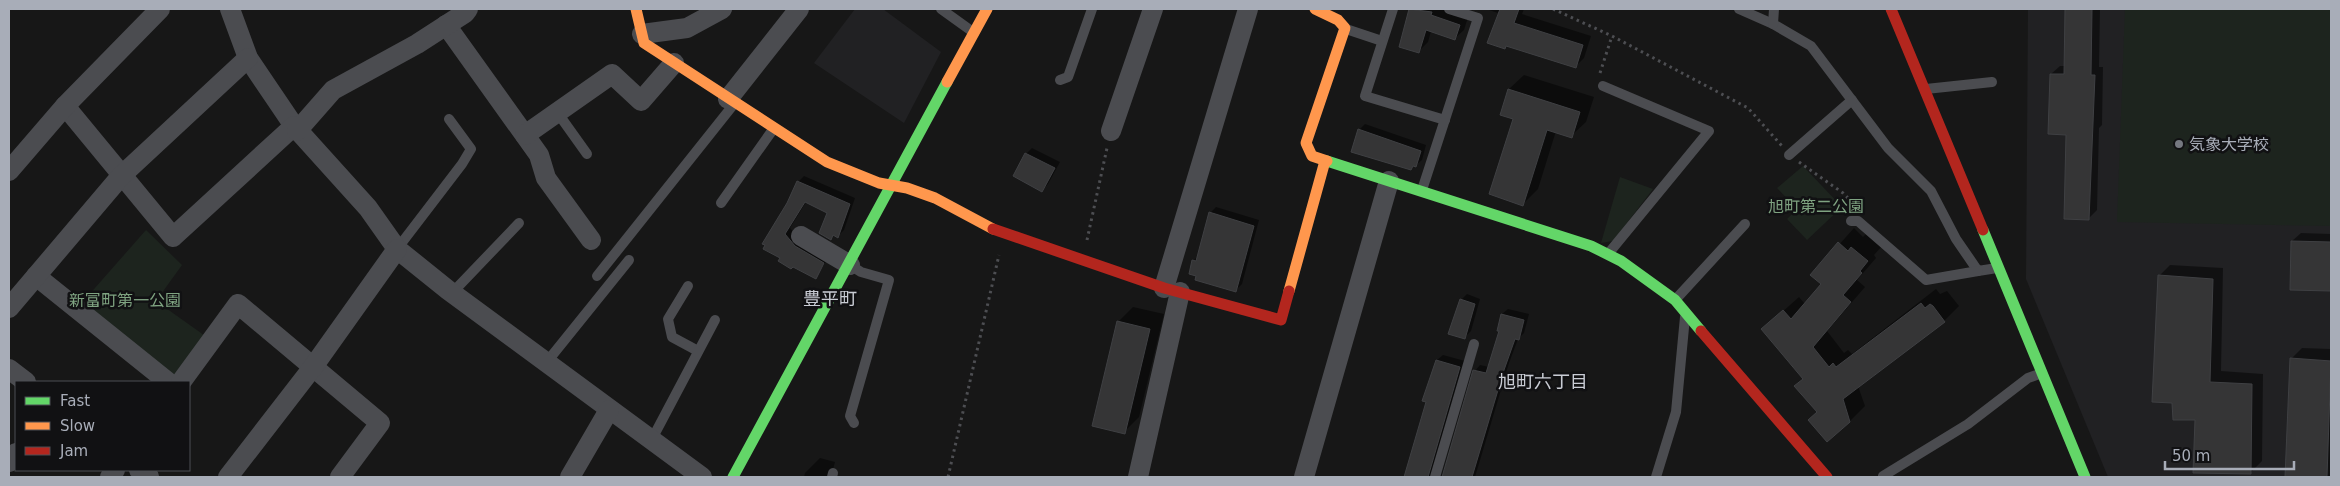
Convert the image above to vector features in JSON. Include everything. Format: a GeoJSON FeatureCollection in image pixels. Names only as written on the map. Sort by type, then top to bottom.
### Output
{"type":"FeatureCollection","features":[{"type":"Feature","properties":{"kind":"street"},"geometry":{"type":"LineString","coordinates":[[9,171],[65,106],[160,9]]}},
{"type":"Feature","properties":{"kind":"street"},"geometry":{"type":"LineString","coordinates":[[230,9],[248,58],[295,129],[368,208],[398,249],[452,293],[650,441],[702,477]]}},
{"type":"Feature","properties":{"kind":"street"},"geometry":{"type":"LineString","coordinates":[[65,106],[173,237],[295,129],[333,90],[417,44],[468,9]]}},
{"type":"Feature","properties":{"kind":"street"},"geometry":{"type":"LineString","coordinates":[[636,9],[644,43],[827,162],[891,186],[908,188],[935,198],[1003,234],[1172,290],[1281,320],[1325,161]]}},
{"type":"Feature","properties":{"kind":"street"},"geometry":{"type":"LineString","coordinates":[[642,34],[688,28],[722,9]]}},
{"type":"Feature","properties":{"kind":"street"},"geometry":{"type":"LineString","coordinates":[[731,101],[798,9]]}},
{"type":"Feature","properties":{"kind":"street"},"geometry":{"type":"LineString","coordinates":[[733,477],[987,9]]}},
{"type":"Feature","properties":{"kind":"street"},"geometry":{"type":"LineString","coordinates":[[1110,130],[1152,9]]}},
{"type":"Feature","properties":{"kind":"street"},"geometry":{"type":"LineString","coordinates":[[1138,477],[1172,290],[1248,9]]}},
{"type":"Feature","properties":{"kind":"street"},"geometry":{"type":"LineString","coordinates":[[1315,9],[1338,20],[1345,28],[1306,143],[1312,156],[1591,246],[1650,280],[1675,300],[1687,313],[1827,477]]}},
{"type":"Feature","properties":{"kind":"street"},"geometry":{"type":"LineString","coordinates":[[1891,9],[2043,373],[2084,477]]}},
{"type":"Feature","properties":{"kind":"street"},"geometry":{"type":"LineString","coordinates":[[446,25],[539,155],[546,178],[591,240]]}},
{"type":"Feature","properties":{"kind":"street"},"geometry":{"type":"LineString","coordinates":[[9,308],[121,176],[248,58]]}},
{"type":"Feature","properties":{"kind":"street"},"geometry":{"type":"LineString","coordinates":[[525,135],[612,74],[641,101],[674,63]]}},
{"type":"Feature","properties":{"kind":"street"},"geometry":{"type":"LineString","coordinates":[[1304,477],[1389,181]]}},
{"type":"Feature","properties":{"kind":"street"},"geometry":{"type":"LineString","coordinates":[[801,236],[850,264]]}},
{"type":"Feature","properties":{"kind":"street"},"geometry":{"type":"LineString","coordinates":[[228,477],[313,367],[398,249]]}},
{"type":"Feature","properties":{"kind":"street"},"geometry":{"type":"LineString","coordinates":[[36,276],[167,381]]}},
{"type":"Feature","properties":{"kind":"street"},"geometry":{"type":"LineString","coordinates":[[182,381],[238,304],[380,423],[340,477]]}},
{"type":"Feature","properties":{"kind":"street"},"geometry":{"type":"LineString","coordinates":[[9,369],[25,381]]}},
{"type":"Feature","properties":{"kind":"street"},"geometry":{"type":"LineString","coordinates":[[570,477],[608,410]]}},
{"type":"Feature","properties":{"kind":"lane"},"geometry":{"type":"LineString","coordinates":[[942,9],[973,33]]}},
{"type":"Feature","properties":{"kind":"lane"},"geometry":{"type":"LineString","coordinates":[[1060,80],[1068,77],[1092,9]]}},
{"type":"Feature","properties":{"kind":"lane"},"geometry":{"type":"LineString","coordinates":[[1393,9],[1365,96],[1445,120]]}},
{"type":"Feature","properties":{"kind":"lane"},"geometry":{"type":"LineString","coordinates":[[1422,191],[1478,18],[1449,9]]}},
{"type":"Feature","properties":{"kind":"lane"},"geometry":{"type":"LineString","coordinates":[[1739,9],[1773,24],[1811,46],[1888,148],[1931,191],[1956,239],[1978,270]]}},
{"type":"Feature","properties":{"kind":"lane"},"geometry":{"type":"LineString","coordinates":[[1773,24],[1774,9]]}},
{"type":"Feature","properties":{"kind":"lane"},"geometry":{"type":"LineString","coordinates":[[1345,28],[1382,40]]}},
{"type":"Feature","properties":{"kind":"lane"},"geometry":{"type":"LineString","coordinates":[[1925,89],[1992,82]]}},
{"type":"Feature","properties":{"kind":"lane"},"geometry":{"type":"LineString","coordinates":[[1603,86],[1709,131],[1607,255]]}},
{"type":"Feature","properties":{"kind":"lane"},"geometry":{"type":"LineString","coordinates":[[1789,155],[1852,100]]}},
{"type":"Feature","properties":{"kind":"lane"},"geometry":{"type":"LineString","coordinates":[[597,276],[731,101]]}},
{"type":"Feature","properties":{"kind":"lane"},"geometry":{"type":"LineString","coordinates":[[557,112],[587,154]]}},
{"type":"Feature","properties":{"kind":"lane"},"geometry":{"type":"LineString","coordinates":[[398,249],[457,172],[471,149],[449,119]]}},
{"type":"Feature","properties":{"kind":"lane"},"geometry":{"type":"LineString","coordinates":[[721,203],[775,127]]}},
{"type":"Feature","properties":{"kind":"lane"},"geometry":{"type":"LineString","coordinates":[[1851,221],[1858,221],[1926,280],[1998,268]]}},
{"type":"Feature","properties":{"kind":"lane"},"geometry":{"type":"LineString","coordinates":[[452,293],[519,223]]}},
{"type":"Feature","properties":{"kind":"lane"},"geometry":{"type":"LineString","coordinates":[[1675,300],[1745,224]]}},
{"type":"Feature","properties":{"kind":"lane"},"geometry":{"type":"LineString","coordinates":[[546,363],[629,260]]}},
{"type":"Feature","properties":{"kind":"lane"},"geometry":{"type":"LineString","coordinates":[[850,264],[861,272],[889,280],[850,416],[854,423]]}},
{"type":"Feature","properties":{"kind":"lane"},"geometry":{"type":"LineString","coordinates":[[688,286],[668,319],[672,337],[698,351]]}},
{"type":"Feature","properties":{"kind":"lane"},"geometry":{"type":"LineString","coordinates":[[1656,477],[1676,412],[1683,322],[1687,313]]}},
{"type":"Feature","properties":{"kind":"lane"},"geometry":{"type":"LineString","coordinates":[[650,441],[715,320]]}},
{"type":"Feature","properties":{"kind":"lane"},"geometry":{"type":"LineString","coordinates":[[1435,477],[1474,344]]}},
{"type":"Feature","properties":{"kind":"lane"},"geometry":{"type":"LineString","coordinates":[[1883,476],[1968,424],[2028,378],[2043,373]]}},
{"type":"Feature","properties":{"kind":"path"},"geometry":{"type":"LineString","coordinates":[[1553,9],[1612,36],[1748,108],[1789,155],[1844,193],[1863,213]]}},
{"type":"Feature","properties":{"kind":"path"},"geometry":{"type":"LineString","coordinates":[[1603,86],[1599,76],[1612,36]]}},
{"type":"Feature","properties":{"kind":"path"},"geometry":{"type":"LineString","coordinates":[[1082,261],[1110,130]]}},
{"type":"Feature","properties":{"kind":"path"},"geometry":{"type":"LineString","coordinates":[[948,477],[1003,234]]}},
{"type":"Feature","properties":{"kind":"shaded area"},"geometry":{"type":"Polygon","coordinates":[[[855,9],[883,9],[941,52],[904,123],[814,63],[855,9]]]}},
{"type":"Feature","properties":{"kind":"shaded area","name":"気象大学校"},"geometry":{"type":"Polygon","coordinates":[[[2028,9],[2331,9],[2331,477],[2108,477],[2026,279],[2028,9]]]}},
{"type":"Feature","properties":{"kind":"green space"},"geometry":{"type":"Polygon","coordinates":[[[2125,9],[2331,9],[2331,226],[2117,222],[2125,9]]]}},
{"type":"Feature","properties":{"kind":"green space","name":"旭町第二公園"},"geometry":{"type":"Polygon","coordinates":[[[1803,166],[1842,207],[1807,240],[1787,219],[1797,209],[1777,188],[1803,166]]]}},
{"type":"Feature","properties":{"kind":"green space"},"geometry":{"type":"Polygon","coordinates":[[[1620,177],[1653,189],[1613,241],[1601,243],[1620,177]]]}},
{"type":"Feature","properties":{"kind":"green space","name":"新富町第一公園"},"geometry":{"type":"Polygon","coordinates":[[[146,230],[182,265],[156,301],[208,338],[179,375],[171,377],[80,305],[146,230]]]}},
{"type":"Feature","properties":{"kind":"building"},"geometry":{"type":"Polygon","coordinates":[[[1409,9],[1432,12],[1431,15],[1460,25],[1455,40],[1426,30],[1419,53],[1399,47],[1409,9]]]}},
{"type":"Feature","properties":{"kind":"building"},"geometry":{"type":"Polygon","coordinates":[[[1500,9],[1519,9],[1514,23],[1583,45],[1576,68],[1506,46],[1505,49],[1487,43],[1500,9]]]}},
{"type":"Feature","properties":{"kind":"building"},"geometry":{"type":"Polygon","coordinates":[[[2065,9],[2092,9],[2091,75],[2095,75],[2089,220],[2064,219],[2066,135],[2048,134],[2050,74],[2064,74],[2065,9]]]}},
{"type":"Feature","properties":{"kind":"building"},"geometry":{"type":"Polygon","coordinates":[[[1508,89],[1580,112],[1572,138],[1547,130],[1523,206],[1489,194],[1513,119],[1500,115],[1508,89]]]}},
{"type":"Feature","properties":{"kind":"building"},"geometry":{"type":"Polygon","coordinates":[[[1358,129],[1421,151],[1416,167],[1413,166],[1411,170],[1351,152],[1358,129]]]}},
{"type":"Feature","properties":{"kind":"building"},"geometry":{"type":"Polygon","coordinates":[[[1025,153],[1055,168],[1042,192],[1013,176],[1025,153]]]}},
{"type":"Feature","properties":{"kind":"building"},"geometry":{"type":"Polygon","coordinates":[[[797,181],[850,204],[838,238],[833,235],[831,240],[819,233],[827,213],[805,202],[785,234],[795,246],[824,263],[816,279],[793,267],[791,269],[778,261],[780,258],[763,249],[765,245],[762,244],[787,203],[797,181]]]}},
{"type":"Feature","properties":{"kind":"building"},"geometry":{"type":"Polygon","coordinates":[[[1209,212],[1254,226],[1236,292],[1195,280],[1196,276],[1189,274],[1192,260],[1196,261],[1209,212]]]}},
{"type":"Feature","properties":{"kind":"building"},"geometry":{"type":"Polygon","coordinates":[[[2291,241],[2331,242],[2331,291],[2290,290],[2291,241]]]}},
{"type":"Feature","properties":{"kind":"building"},"geometry":{"type":"Polygon","coordinates":[[[1838,242],[1848,251],[1851,247],[1868,261],[1860,271],[1862,273],[1843,295],[1851,302],[1813,347],[1829,367],[1833,363],[1836,367],[1921,303],[1925,308],[1930,304],[1933,306],[1945,322],[1843,399],[1850,422],[1827,442],[1808,420],[1817,412],[1794,386],[1803,379],[1761,329],[1783,310],[1791,319],[1821,284],[1810,275],[1838,242]]]}},
{"type":"Feature","properties":{"kind":"building"},"geometry":{"type":"Polygon","coordinates":[[[2158,275],[2213,279],[2210,382],[2252,384],[2251,474],[2193,473],[2195,420],[2173,420],[2172,403],[2152,402],[2158,275]]]}},
{"type":"Feature","properties":{"kind":"building"},"geometry":{"type":"Polygon","coordinates":[[[1460,299],[1475,304],[1465,339],[1448,334],[1460,299]]]}},
{"type":"Feature","properties":{"kind":"building"},"geometry":{"type":"Polygon","coordinates":[[[1501,314],[1524,320],[1519,340],[1515,339],[1504,370],[1472,477],[1442,477],[1473,370],[1486,373],[1499,331],[1497,331],[1501,314]]]}},
{"type":"Feature","properties":{"kind":"building"},"geometry":{"type":"Polygon","coordinates":[[[1117,321],[1150,329],[1125,434],[1092,426],[1117,321]]]}},
{"type":"Feature","properties":{"kind":"building"},"geometry":{"type":"Polygon","coordinates":[[[2290,358],[2331,361],[2327,477],[2285,477],[2290,358]]]}},
{"type":"Feature","properties":{"kind":"building"},"geometry":{"type":"Polygon","coordinates":[[[1436,360],[1460,367],[1428,477],[1404,477],[1426,402],[1422,401],[1436,360]]]}},
{"type":"Feature","properties":{"kind":"traffic: fast"},"geometry":{"type":"LineString","coordinates":[[733,477],[947,82]]}},
{"type":"Feature","properties":{"kind":"traffic: fast"},"geometry":{"type":"LineString","coordinates":[[1327,161],[1591,246],[1621,261],[1675,300],[1701,331]]}},
{"type":"Feature","properties":{"kind":"traffic: fast"},"geometry":{"type":"LineString","coordinates":[[1983,230],[2085,477]]}},
{"type":"Feature","properties":{"kind":"traffic: slow"},"geometry":{"type":"LineString","coordinates":[[636,9],[644,43],[827,162],[879,183],[907,188],[935,198],[993,229]]}},
{"type":"Feature","properties":{"kind":"traffic: slow"},"geometry":{"type":"LineString","coordinates":[[947,82],[987,9]]}},
{"type":"Feature","properties":{"kind":"traffic: slow"},"geometry":{"type":"LineString","coordinates":[[1315,9],[1338,20],[1345,28],[1306,143],[1312,156],[1327,161]]}},
{"type":"Feature","properties":{"kind":"traffic: slow"},"geometry":{"type":"LineString","coordinates":[[1289,291],[1325,161]]}},
{"type":"Feature","properties":{"kind":"traffic: jam"},"geometry":{"type":"LineString","coordinates":[[1891,9],[1983,230]]}},
{"type":"Feature","properties":{"kind":"traffic: jam"},"geometry":{"type":"LineString","coordinates":[[993,229],[1164,288],[1281,320],[1289,291]]}},
{"type":"Feature","properties":{"kind":"traffic: jam"},"geometry":{"type":"LineString","coordinates":[[1701,331],[1827,477]]}},
{"type":"Feature","properties":{"kind":"place","name":"気象大学校"},"geometry":{"type":"Point","coordinates":[2179,144]}},
{"type":"Feature","properties":{"kind":"district","name":"豊平町"},"geometry":{"type":"Point","coordinates":[830,299]}},
{"type":"Feature","properties":{"kind":"district","name":"旭町六丁目"},"geometry":{"type":"Point","coordinates":[1543,382]}}]}
